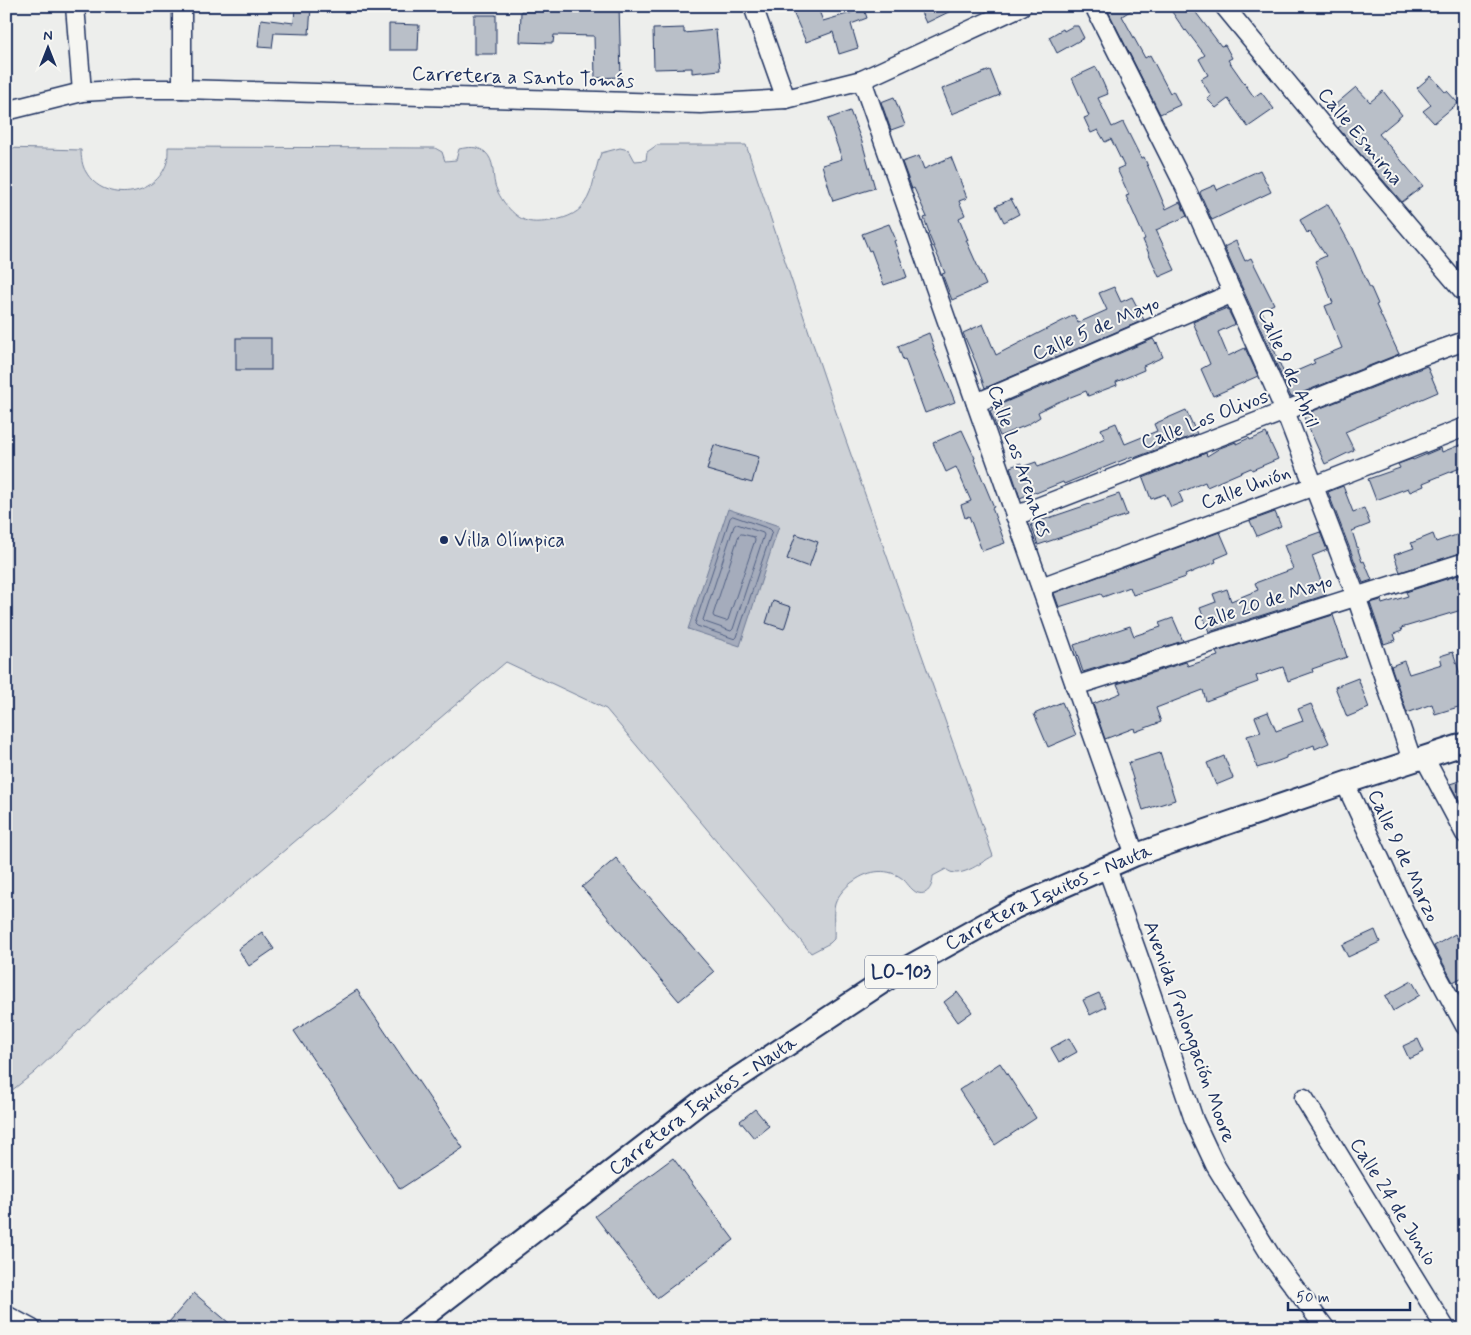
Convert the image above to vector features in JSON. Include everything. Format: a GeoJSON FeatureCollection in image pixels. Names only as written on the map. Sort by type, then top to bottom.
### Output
{"type":"FeatureCollection","features":[{"type":"Feature","properties":{"kind":"main road","name":"Carretera Iquitos - Nauta"},"geometry":{"type":"LineString","coordinates":[[408,1329],[701,1102],[892,976],[1014,908],[1135,855],[1465,744]]}},
{"type":"Feature","properties":{"kind":"street"},"geometry":{"type":"LineString","coordinates":[[75,6],[82,92]]}},
{"type":"Feature","properties":{"kind":"street"},"geometry":{"type":"LineString","coordinates":[[182,6],[182,89]]}},
{"type":"Feature","properties":{"kind":"street"},"geometry":{"type":"LineString","coordinates":[[753,6],[786,99]]}},
{"type":"Feature","properties":{"kind":"street","name":"Carretera a Santo Tomás"},"geometry":{"type":"LineString","coordinates":[[6,111],[82,92],[133,89],[701,104],[786,99],[862,80],[1022,6]]}},
{"type":"Feature","properties":{"kind":"street","name":"Calle 9 de Abril"},"geometry":{"type":"LineString","coordinates":[[1094,6],[1188,193],[1285,411],[1418,759],[1465,834]]}},
{"type":"Feature","properties":{"kind":"street","name":"Calle Esmirna"},"geometry":{"type":"LineString","coordinates":[[1224,6],[1322,126],[1465,293]]}},
{"type":"Feature","properties":{"kind":"street","name":"Calle Los Arenales"},"geometry":{"type":"LineString","coordinates":[[862,80],[1135,855]]}},
{"type":"Feature","properties":{"kind":"street","name":"Calle 5 de Mayo"},"geometry":{"type":"LineString","coordinates":[[976,403],[1233,294]]}},
{"type":"Feature","properties":{"kind":"street","name":"Calle Los Olivos"},"geometry":{"type":"LineString","coordinates":[[1015,516],[1422,356],[1465,341]]}},
{"type":"Feature","properties":{"kind":"street","name":"Calle Unión"},"geometry":{"type":"LineString","coordinates":[[1041,587],[1314,486],[1465,427]]}},
{"type":"Feature","properties":{"kind":"street","name":"Calle 20 de Mayo"},"geometry":{"type":"LineString","coordinates":[[1076,686],[1465,562]]}},
{"type":"Feature","properties":{"kind":"street","name":"Calle 9 de Marzo"},"geometry":{"type":"LineString","coordinates":[[1345,783],[1416,934],[1465,1026]]}},
{"type":"Feature","properties":{"kind":"street","name":"Avenida Prolongación Moore"},"geometry":{"type":"LineString","coordinates":[[1107,868],[1191,1112],[1211,1156],[1271,1256],[1326,1329]]}},
{"type":"Feature","properties":{"kind":"street","name":"Calle 24 de Junio"},"geometry":{"type":"LineString","coordinates":[[1304,1098],[1446,1329]]}},
{"type":"Feature","properties":{"kind":"street"},"geometry":{"type":"LineString","coordinates":[[6,1315],[32,1329]]}},
{"type":"Feature","properties":{"kind":"shaded area","name":"Villa Olímpica"},"geometry":{"type":"Polygon","coordinates":[[[657,145],[746,145],[838,418],[993,856],[963,872],[951,872],[946,869],[933,876],[930,889],[925,893],[914,891],[904,880],[892,873],[872,872],[860,877],[845,888],[836,901],[834,939],[811,953],[606,709],[506,662],[126,985],[34,1073],[6,1095],[6,148],[81,150],[86,172],[94,182],[105,189],[117,192],[130,192],[142,189],[153,183],[161,174],[167,162],[168,147],[435,148],[442,152],[445,161],[456,160],[459,149],[470,147],[482,150],[490,159],[495,185],[507,206],[522,219],[536,222],[564,218],[581,208],[588,198],[601,153],[620,148],[629,150],[635,161],[646,160],[647,152],[657,145]]]}},
{"type":"Feature","properties":{"kind":"water"},"geometry":{"type":"Polygon","coordinates":[[[728,509],[779,526],[740,646],[688,629],[728,509]]]}},
{"type":"Feature","properties":{"kind":"building"},"geometry":{"type":"Polygon","coordinates":[[[593,6],[619,6],[621,77],[595,78],[594,36],[554,35],[553,43],[520,42],[521,11],[593,12],[593,6]]]}},
{"type":"Feature","properties":{"kind":"building"},"geometry":{"type":"Polygon","coordinates":[[[808,6],[817,6],[823,21],[864,9],[867,18],[851,24],[858,48],[839,54],[833,32],[806,42],[793,12],[808,6]]]}},
{"type":"Feature","properties":{"kind":"building"},"geometry":{"type":"Polygon","coordinates":[[[918,6],[961,6],[926,23],[918,6]]]}},
{"type":"Feature","properties":{"kind":"building"},"geometry":{"type":"Polygon","coordinates":[[[1107,6],[1138,6],[1122,16],[1145,58],[1150,55],[1170,93],[1173,91],[1180,105],[1160,114],[1107,6]]]}},
{"type":"Feature","properties":{"kind":"building"},"geometry":{"type":"Polygon","coordinates":[[[1168,6],[1191,6],[1221,46],[1225,45],[1232,58],[1228,60],[1254,97],[1261,92],[1274,109],[1248,127],[1228,99],[1216,108],[1207,99],[1211,96],[1201,79],[1208,75],[1199,59],[1205,55],[1168,6]]]}},
{"type":"Feature","properties":{"kind":"building"},"geometry":{"type":"Polygon","coordinates":[[[295,7],[311,8],[309,34],[274,33],[272,48],[258,47],[261,19],[294,23],[295,7]]]}},
{"type":"Feature","properties":{"kind":"building"},"geometry":{"type":"Polygon","coordinates":[[[474,15],[496,15],[496,54],[474,54],[474,15]]]}},
{"type":"Feature","properties":{"kind":"building"},"geometry":{"type":"Polygon","coordinates":[[[389,24],[419,25],[418,50],[389,50],[389,24]]]}},
{"type":"Feature","properties":{"kind":"building"},"geometry":{"type":"Polygon","coordinates":[[[1073,26],[1078,26],[1084,38],[1057,53],[1049,37],[1073,26]]]}},
{"type":"Feature","properties":{"kind":"building"},"geometry":{"type":"Polygon","coordinates":[[[684,28],[684,33],[716,30],[720,70],[692,73],[692,68],[654,69],[653,29],[684,28]]]}},
{"type":"Feature","properties":{"kind":"building"},"geometry":{"type":"Polygon","coordinates":[[[1096,67],[1108,94],[1098,98],[1112,127],[1123,122],[1141,158],[1144,157],[1166,209],[1180,202],[1187,216],[1156,230],[1175,270],[1159,277],[1126,196],[1129,195],[1117,169],[1124,166],[1111,139],[1105,142],[1098,130],[1091,133],[1084,118],[1089,116],[1072,78],[1096,67]]]}},
{"type":"Feature","properties":{"kind":"building"},"geometry":{"type":"Polygon","coordinates":[[[990,70],[1000,95],[952,114],[942,89],[990,70]]]}},
{"type":"Feature","properties":{"kind":"building"},"geometry":{"type":"Polygon","coordinates":[[[1431,76],[1458,103],[1434,123],[1423,111],[1431,105],[1417,88],[1431,76]]]}},
{"type":"Feature","properties":{"kind":"building"},"geometry":{"type":"Polygon","coordinates":[[[1356,87],[1370,102],[1383,91],[1402,115],[1379,134],[1423,186],[1402,202],[1338,128],[1349,119],[1336,104],[1356,87]]]}},
{"type":"Feature","properties":{"kind":"building"},"geometry":{"type":"Polygon","coordinates":[[[894,97],[905,125],[891,130],[881,102],[894,97]]]}},
{"type":"Feature","properties":{"kind":"building"},"geometry":{"type":"Polygon","coordinates":[[[850,111],[862,142],[875,188],[833,201],[822,165],[842,159],[828,119],[850,111]]]}},
{"type":"Feature","properties":{"kind":"building"},"geometry":{"type":"Polygon","coordinates":[[[919,156],[924,169],[951,157],[967,198],[959,201],[965,215],[959,218],[968,240],[966,240],[986,285],[952,300],[942,274],[945,273],[928,233],[924,218],[927,217],[914,188],[912,189],[902,162],[919,156]]]}},
{"type":"Feature","properties":{"kind":"building"},"geometry":{"type":"Polygon","coordinates":[[[1260,170],[1271,192],[1212,220],[1200,193],[1201,191],[1215,185],[1217,190],[1260,170]]]}},
{"type":"Feature","properties":{"kind":"building"},"geometry":{"type":"Polygon","coordinates":[[[1011,199],[1019,214],[1004,222],[996,206],[1011,199]]]}},
{"type":"Feature","properties":{"kind":"building"},"geometry":{"type":"Polygon","coordinates":[[[1328,204],[1371,288],[1378,304],[1376,305],[1399,354],[1291,397],[1224,247],[1236,241],[1245,261],[1251,258],[1274,304],[1261,310],[1275,337],[1270,340],[1285,376],[1315,363],[1313,360],[1342,348],[1325,306],[1333,303],[1315,261],[1326,256],[1310,232],[1307,233],[1300,220],[1328,204]]]}},
{"type":"Feature","properties":{"kind":"building"},"geometry":{"type":"Polygon","coordinates":[[[889,224],[907,277],[884,285],[871,250],[869,251],[862,234],[889,224]]]}},
{"type":"Feature","properties":{"kind":"building"},"geometry":{"type":"Polygon","coordinates":[[[1114,287],[1121,302],[1132,297],[1144,320],[985,388],[963,333],[983,324],[996,355],[1074,315],[1078,323],[1107,310],[1099,293],[1114,287]]]}},
{"type":"Feature","properties":{"kind":"building"},"geometry":{"type":"Polygon","coordinates":[[[1227,308],[1235,324],[1218,332],[1228,356],[1245,348],[1258,376],[1213,396],[1201,369],[1210,364],[1193,322],[1227,308]]]}},
{"type":"Feature","properties":{"kind":"building"},"geometry":{"type":"Polygon","coordinates":[[[929,333],[933,348],[955,402],[925,413],[905,359],[903,360],[898,346],[929,333]]]}},
{"type":"Feature","properties":{"kind":"building"},"geometry":{"type":"Polygon","coordinates":[[[236,338],[271,338],[271,370],[236,370],[236,338]]]}},
{"type":"Feature","properties":{"kind":"building"},"geometry":{"type":"Polygon","coordinates":[[[1153,339],[1157,343],[1163,357],[1143,366],[1144,370],[1116,382],[1117,385],[1088,396],[1086,391],[1058,402],[1038,412],[1040,417],[1027,425],[1000,436],[990,411],[992,408],[1153,339]]]}},
{"type":"Feature","properties":{"kind":"building"},"geometry":{"type":"Polygon","coordinates":[[[1427,366],[1438,392],[1345,432],[1354,450],[1325,464],[1303,415],[1427,366]]]}},
{"type":"Feature","properties":{"kind":"building"},"geometry":{"type":"Polygon","coordinates":[[[1186,410],[1197,434],[1134,458],[1133,456],[1064,484],[1063,482],[1020,498],[1010,467],[1021,463],[1022,467],[1036,462],[1038,467],[1086,448],[1105,438],[1101,429],[1116,423],[1125,444],[1157,431],[1154,424],[1186,410]]]}},
{"type":"Feature","properties":{"kind":"building"},"geometry":{"type":"Polygon","coordinates":[[[962,430],[994,507],[992,508],[1005,543],[982,551],[969,516],[965,518],[961,505],[971,501],[956,467],[946,472],[933,443],[962,430]]]}},
{"type":"Feature","properties":{"kind":"building"},"geometry":{"type":"Polygon","coordinates":[[[1266,433],[1278,459],[1252,470],[1251,468],[1207,487],[1205,482],[1179,493],[1183,502],[1171,507],[1165,494],[1151,499],[1143,478],[1206,453],[1207,456],[1220,448],[1236,442],[1236,444],[1249,438],[1250,440],[1266,433]]]}},
{"type":"Feature","properties":{"kind":"building"},"geometry":{"type":"Polygon","coordinates":[[[1465,443],[1465,466],[1423,483],[1424,486],[1410,492],[1408,488],[1376,500],[1368,479],[1400,468],[1398,464],[1441,448],[1442,452],[1465,443]]]}},
{"type":"Feature","properties":{"kind":"building"},"geometry":{"type":"Polygon","coordinates":[[[714,445],[759,457],[752,483],[707,470],[714,445]]]}},
{"type":"Feature","properties":{"kind":"building"},"geometry":{"type":"Polygon","coordinates":[[[1343,486],[1353,512],[1364,508],[1370,524],[1352,531],[1362,562],[1364,561],[1372,580],[1363,583],[1328,492],[1343,486]]]}},
{"type":"Feature","properties":{"kind":"building"},"geometry":{"type":"Polygon","coordinates":[[[1119,494],[1127,515],[1038,545],[1031,524],[1119,494]]]}},
{"type":"Feature","properties":{"kind":"building"},"geometry":{"type":"Polygon","coordinates":[[[1275,512],[1281,526],[1257,536],[1250,521],[1275,512]]]}},
{"type":"Feature","properties":{"kind":"building"},"geometry":{"type":"Polygon","coordinates":[[[1220,532],[1229,553],[1215,559],[1216,562],[1185,575],[1186,577],[1133,595],[1130,587],[1103,597],[1101,594],[1059,607],[1054,593],[1220,532]]]}},
{"type":"Feature","properties":{"kind":"building"},"geometry":{"type":"Polygon","coordinates":[[[1320,532],[1327,550],[1312,556],[1326,595],[1209,632],[1200,608],[1216,602],[1213,594],[1227,589],[1231,601],[1258,590],[1255,583],[1293,569],[1284,545],[1320,532]]]}},
{"type":"Feature","properties":{"kind":"building"},"geometry":{"type":"Polygon","coordinates":[[[1465,532],[1465,552],[1400,572],[1394,555],[1414,548],[1411,543],[1433,534],[1436,542],[1465,532]]]}},
{"type":"Feature","properties":{"kind":"building"},"geometry":{"type":"Polygon","coordinates":[[[796,534],[818,542],[809,567],[787,559],[796,534]]]}},
{"type":"Feature","properties":{"kind":"building"},"geometry":{"type":"Polygon","coordinates":[[[1465,573],[1465,609],[1401,628],[1402,631],[1394,634],[1396,640],[1384,644],[1370,603],[1381,600],[1382,604],[1408,596],[1406,592],[1465,573]]]}},
{"type":"Feature","properties":{"kind":"building"},"geometry":{"type":"Polygon","coordinates":[[[773,601],[791,607],[784,629],[766,623],[773,601]]]}},
{"type":"Feature","properties":{"kind":"building"},"geometry":{"type":"Polygon","coordinates":[[[1333,615],[1347,657],[1312,669],[1313,672],[1288,681],[1283,667],[1256,676],[1258,682],[1206,701],[1203,690],[1156,708],[1161,722],[1135,732],[1134,728],[1105,739],[1093,704],[1121,693],[1117,684],[1186,662],[1188,666],[1218,656],[1216,652],[1333,615]]]}},
{"type":"Feature","properties":{"kind":"building"},"geometry":{"type":"Polygon","coordinates":[[[1173,618],[1183,641],[1083,672],[1074,645],[1130,626],[1134,636],[1161,627],[1159,623],[1173,618]]]}},
{"type":"Feature","properties":{"kind":"building"},"geometry":{"type":"Polygon","coordinates":[[[1453,652],[1465,689],[1465,705],[1435,714],[1432,704],[1407,713],[1391,666],[1404,661],[1409,674],[1442,664],[1440,656],[1453,652]]]}},
{"type":"Feature","properties":{"kind":"building"},"geometry":{"type":"Polygon","coordinates":[[[1358,678],[1369,708],[1347,717],[1335,687],[1358,678]]]}},
{"type":"Feature","properties":{"kind":"building"},"geometry":{"type":"Polygon","coordinates":[[[1062,702],[1076,735],[1048,747],[1034,714],[1062,702]]]}},
{"type":"Feature","properties":{"kind":"building"},"geometry":{"type":"Polygon","coordinates":[[[1311,704],[1329,743],[1315,749],[1314,745],[1286,756],[1286,758],[1257,768],[1247,736],[1261,732],[1255,717],[1268,712],[1276,731],[1303,721],[1298,709],[1311,704]]]}},
{"type":"Feature","properties":{"kind":"building"},"geometry":{"type":"Polygon","coordinates":[[[1160,753],[1175,800],[1143,810],[1128,763],[1160,753]]]}},
{"type":"Feature","properties":{"kind":"building"},"geometry":{"type":"Polygon","coordinates":[[[1224,756],[1233,778],[1216,785],[1207,763],[1224,756]]]}},
{"type":"Feature","properties":{"kind":"building"},"geometry":{"type":"Polygon","coordinates":[[[1465,779],[1465,811],[1450,784],[1465,779]]]}},
{"type":"Feature","properties":{"kind":"building"},"geometry":{"type":"Polygon","coordinates":[[[616,858],[714,972],[679,1001],[582,887],[616,858]]]}},
{"type":"Feature","properties":{"kind":"building"},"geometry":{"type":"Polygon","coordinates":[[[1375,930],[1380,942],[1348,957],[1342,945],[1375,930]]]}},
{"type":"Feature","properties":{"kind":"building"},"geometry":{"type":"Polygon","coordinates":[[[262,932],[274,949],[249,966],[238,949],[262,932]]]}},
{"type":"Feature","properties":{"kind":"building"},"geometry":{"type":"Polygon","coordinates":[[[1455,934],[1465,951],[1465,976],[1453,982],[1434,946],[1455,934]]]}},
{"type":"Feature","properties":{"kind":"building"},"geometry":{"type":"Polygon","coordinates":[[[1412,981],[1420,995],[1393,1011],[1385,996],[1412,981]]]}},
{"type":"Feature","properties":{"kind":"building"},"geometry":{"type":"Polygon","coordinates":[[[357,990],[463,1148],[400,1189],[294,1031],[357,990]]]}},
{"type":"Feature","properties":{"kind":"building"},"geometry":{"type":"Polygon","coordinates":[[[957,992],[972,1012],[958,1022],[944,1002],[957,992]]]}},
{"type":"Feature","properties":{"kind":"building"},"geometry":{"type":"Polygon","coordinates":[[[1099,993],[1106,1007],[1090,1015],[1083,1000],[1099,993]]]}},
{"type":"Feature","properties":{"kind":"building"},"geometry":{"type":"Polygon","coordinates":[[[1069,1038],[1077,1052],[1059,1062],[1051,1048],[1069,1038]]]}},
{"type":"Feature","properties":{"kind":"building"},"geometry":{"type":"Polygon","coordinates":[[[1418,1039],[1424,1052],[1409,1059],[1403,1046],[1418,1039]]]}},
{"type":"Feature","properties":{"kind":"building"},"geometry":{"type":"Polygon","coordinates":[[[1000,1063],[1036,1118],[995,1145],[959,1090],[1000,1063]]]}},
{"type":"Feature","properties":{"kind":"building"},"geometry":{"type":"Polygon","coordinates":[[[755,1109],[769,1126],[754,1138],[740,1121],[755,1109]]]}},
{"type":"Feature","properties":{"kind":"building"},"geometry":{"type":"Polygon","coordinates":[[[673,1158],[734,1240],[657,1298],[595,1216],[673,1158]]]}},
{"type":"Feature","properties":{"kind":"building"},"geometry":{"type":"Polygon","coordinates":[[[194,1293],[236,1329],[163,1329],[194,1293]]]}},
{"type":"Feature","properties":{"kind":"place","name":"Villa Olímpica"},"geometry":{"type":"Point","coordinates":[444,540]}}]}
